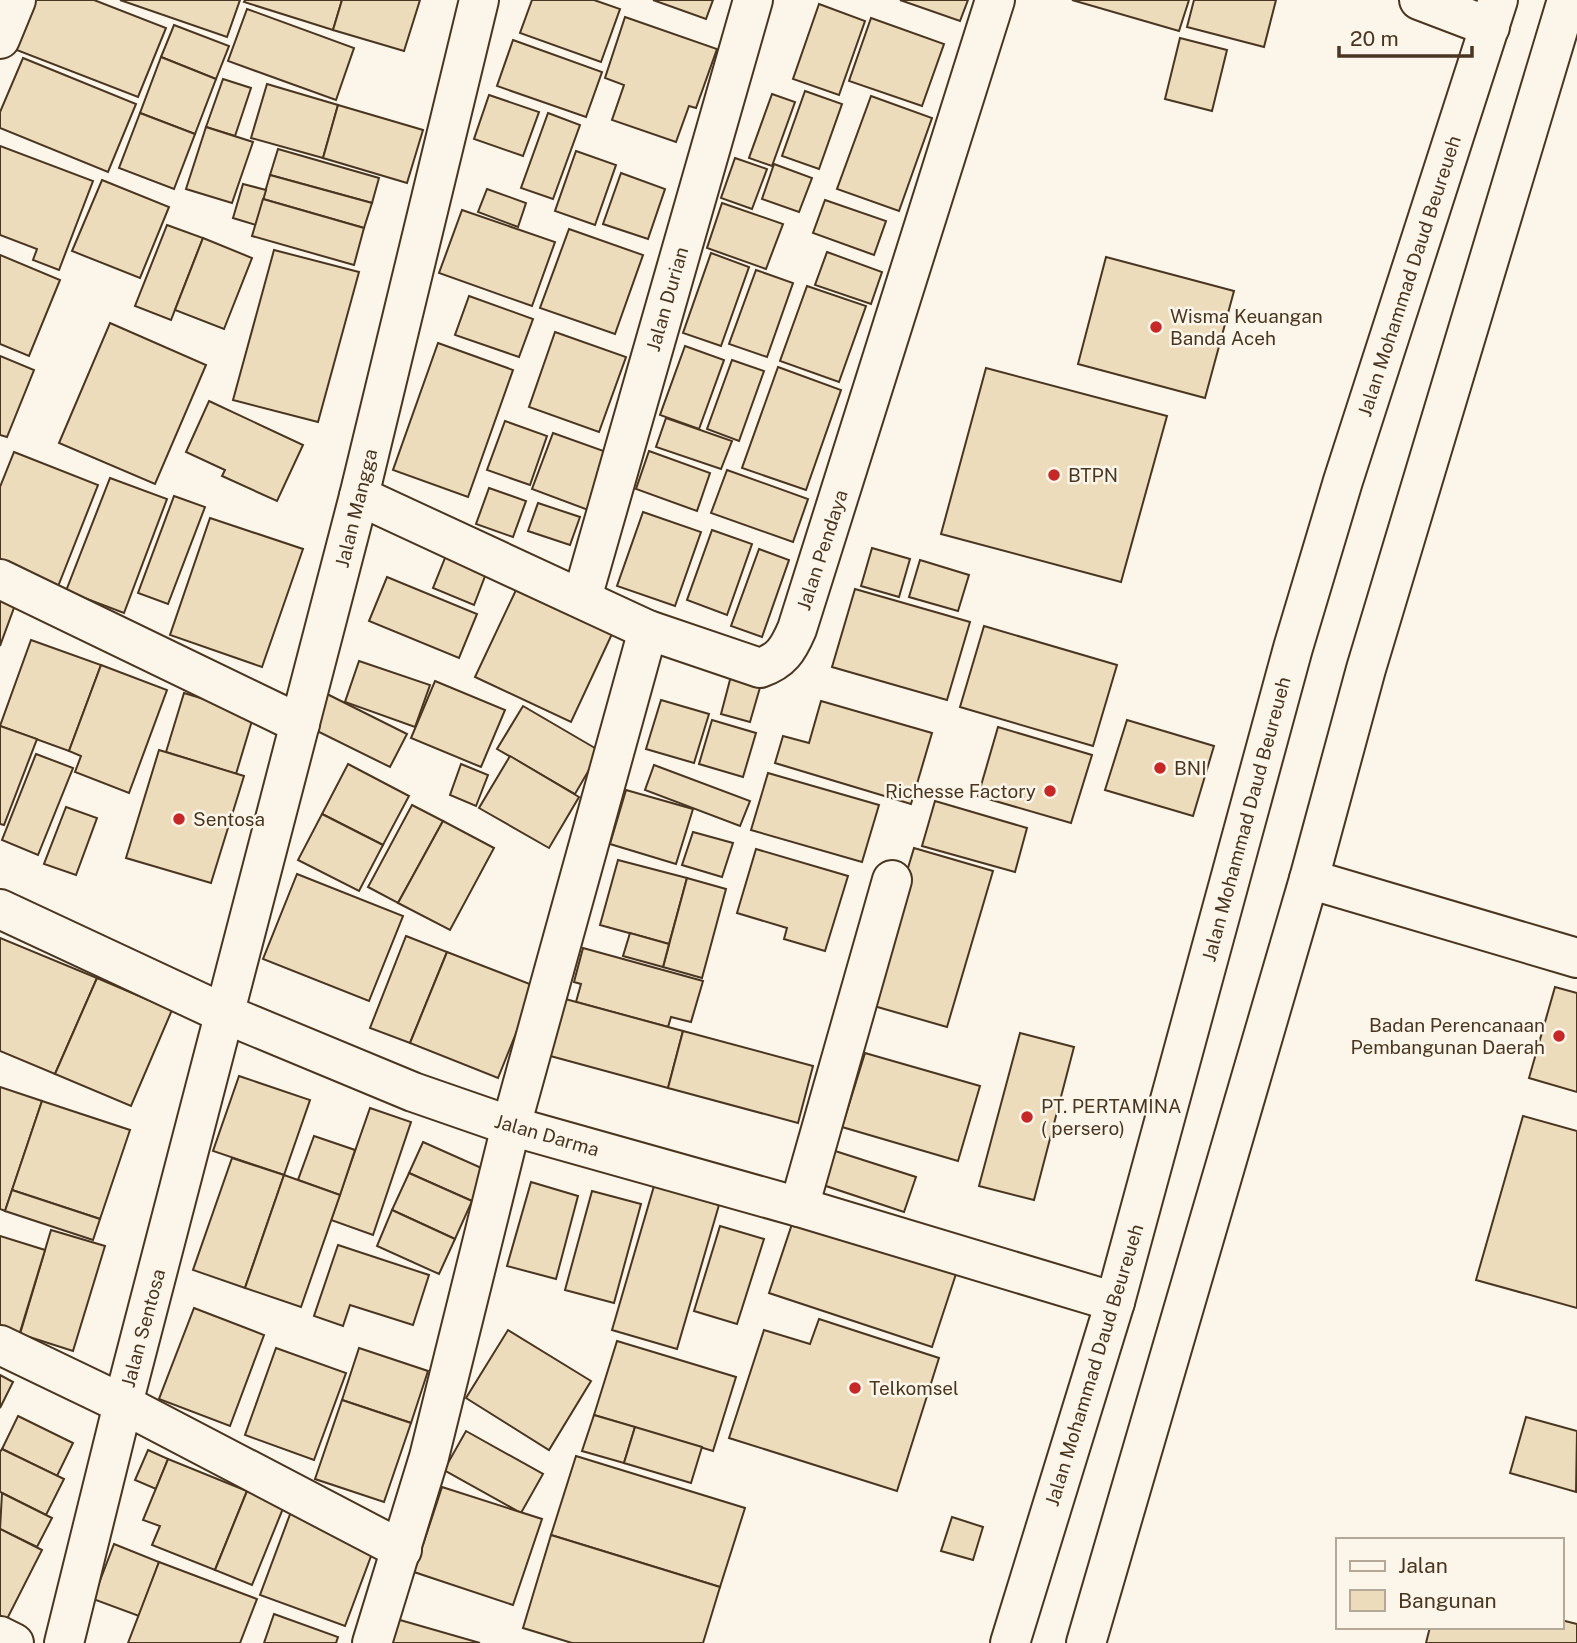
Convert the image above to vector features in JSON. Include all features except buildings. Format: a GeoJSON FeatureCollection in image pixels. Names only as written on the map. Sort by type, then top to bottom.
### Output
{"type":"FeatureCollection","features":[{"type":"Feature","properties":{"kind":"main road"},"geometry":{"type":"LineString","coordinates":[[0,39],[16,0]]}},
{"type":"Feature","properties":{"kind":"main road","name":"Jalan Mangga"},"geometry":{"type":"LineString","coordinates":[[225,1014],[359,496],[480,0]]}},
{"type":"Feature","properties":{"kind":"main road","name":"Jalan Durian"},"geometry":{"type":"LineString","coordinates":[[582,598],[753,0]]}},
{"type":"Feature","properties":{"kind":"main road","name":"Jalan Pendaya"},"geometry":{"type":"LineString","coordinates":[[359,496],[648,630],[760,668],[775,663],[788,651],[805,603],[995,0]]}},
{"type":"Feature","properties":{"kind":"main road"},"geometry":{"type":"LineString","coordinates":[[1419,0],[1494,14]]}},
{"type":"Feature","properties":{"kind":"main road","name":"Jalan Mohammad Daud Beureueh"},"geometry":{"type":"LineString","coordinates":[[1010,1643],[1115,1302],[1293,648],[1342,481],[1494,14]]}},
{"type":"Feature","properties":{"kind":"main road"},"geometry":{"type":"LineString","coordinates":[[1086,1643],[1309,879],[1369,656],[1567,24]]}},
{"type":"Feature","properties":{"kind":"main road"},"geometry":{"type":"LineString","coordinates":[[0,579],[300,724]]}},
{"type":"Feature","properties":{"kind":"main road"},"geometry":{"type":"LineString","coordinates":[[372,1643],[429,1457],[511,1126],[648,630]]}},
{"type":"Feature","properties":{"kind":"main road"},"geometry":{"type":"LineString","coordinates":[[1309,879],[1577,958]]}},
{"type":"Feature","properties":{"kind":"main road"},"geometry":{"type":"LineString","coordinates":[[799,1206],[892,880]]}},
{"type":"Feature","properties":{"kind":"main road","name":"Jalan Darma"},"geometry":{"type":"LineString","coordinates":[[0,909],[225,1014],[413,1092],[511,1126],[799,1206],[1115,1302]]}},
{"type":"Feature","properties":{"kind":"main road","name":"Jalan Sentosa"},"geometry":{"type":"LineString","coordinates":[[64,1643],[123,1404],[225,1014]]}},
{"type":"Feature","properties":{"kind":"main road"},"geometry":{"type":"LineString","coordinates":[[0,1345],[123,1404],[402,1550]]}},
{"type":"Feature","properties":{"kind":"main road"},"geometry":{"type":"LineString","coordinates":[[0,1636],[13,1643]]}},
{"type":"Feature","properties":{"kind":"place","name":"Wisma Keuangan Banda Aceh"},"geometry":{"type":"Point","coordinates":[1156,327]}},
{"type":"Feature","properties":{"kind":"place","name":"BTPN"},"geometry":{"type":"Point","coordinates":[1054,475]}},
{"type":"Feature","properties":{"kind":"place","name":"BNI"},"geometry":{"type":"Point","coordinates":[1160,768]}},
{"type":"Feature","properties":{"kind":"place","name":"Richesse Factory"},"geometry":{"type":"Point","coordinates":[1050,791]}},
{"type":"Feature","properties":{"kind":"place","name":"Sentosa"},"geometry":{"type":"Point","coordinates":[179,819]}},
{"type":"Feature","properties":{"kind":"place","name":"Badan Perencanaan Pembangunan Daerah"},"geometry":{"type":"Point","coordinates":[1559,1036]}},
{"type":"Feature","properties":{"kind":"place","name":"PT. PERTAMINA ( persero)"},"geometry":{"type":"Point","coordinates":[1027,1117]}},
{"type":"Feature","properties":{"kind":"place","name":"Telkomsel"},"geometry":{"type":"Point","coordinates":[855,1388]}}]}
